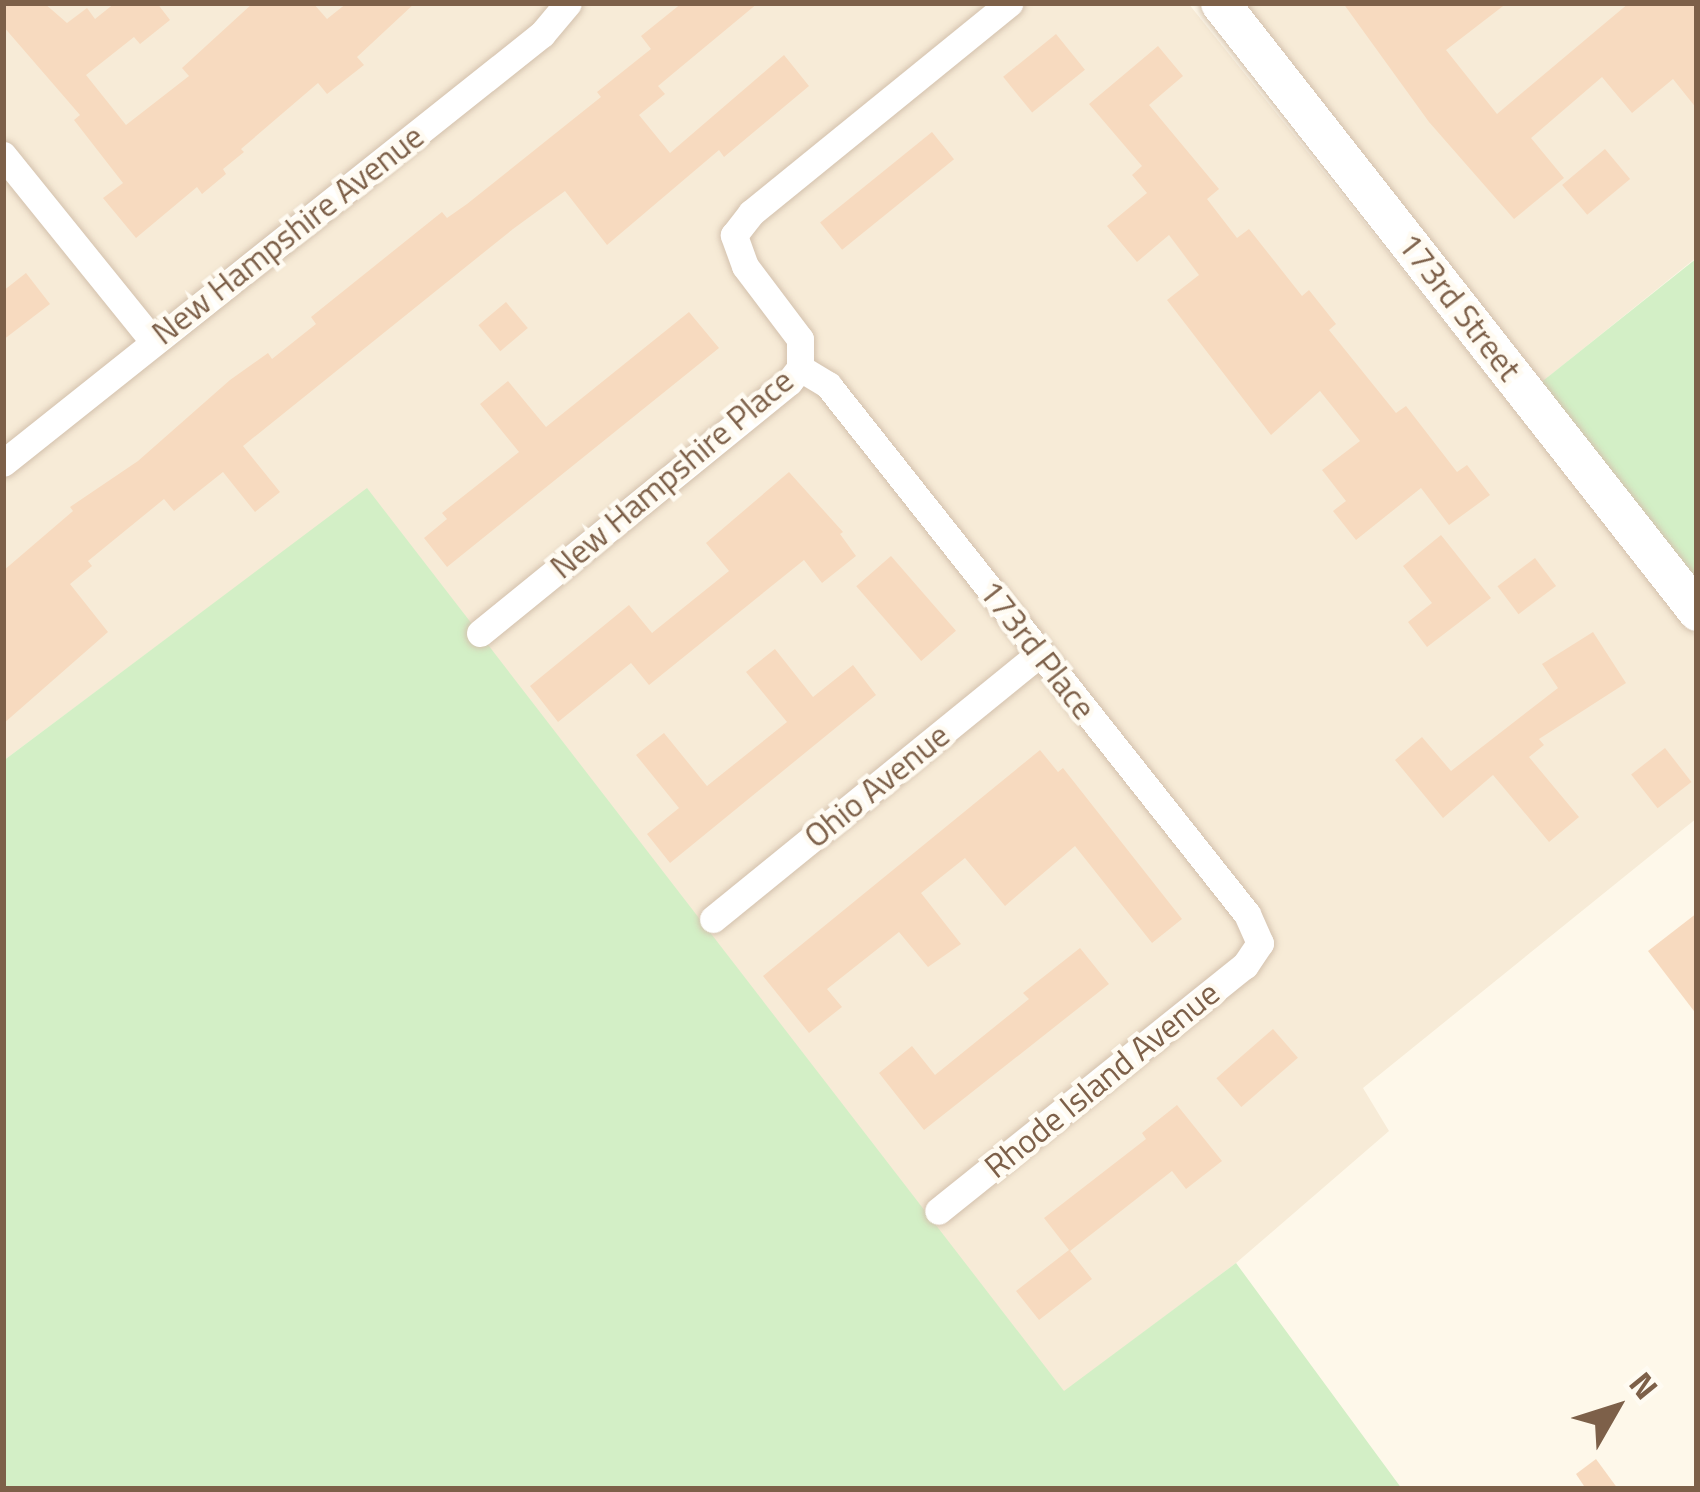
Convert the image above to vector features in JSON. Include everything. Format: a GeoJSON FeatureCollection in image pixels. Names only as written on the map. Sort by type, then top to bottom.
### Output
{"type":"FeatureCollection","features":[{"type":"Feature","properties":{"kind":"street","name":"New Hampshire Avenue"},"geometry":{"type":"LineString","coordinates":[[3,463],[542,34],[568,3]]}},
{"type":"Feature","properties":{"kind":"street","name":"New Hampshire Place"},"geometry":{"type":"LineString","coordinates":[[480,633],[775,395],[800,368],[800,339],[746,266],[734,235],[751,213],[1009,3]]}},
{"type":"Feature","properties":{"kind":"street","name":"173rd Street"},"geometry":{"type":"LineString","coordinates":[[1237,9],[1697,611]]}},
{"type":"Feature","properties":{"kind":"street"},"geometry":{"type":"LineString","coordinates":[[3,155],[154,342]]}},
{"type":"Feature","properties":{"kind":"street","name":"173rd Place"},"geometry":{"type":"LineString","coordinates":[[800,368],[827,385],[1247,914],[1260,943]]}},
{"type":"Feature","properties":{"kind":"street","name":"Ohio Avenue"},"geometry":{"type":"LineString","coordinates":[[713,919],[1040,653]]}},
{"type":"Feature","properties":{"kind":"street","name":"Rhode Island Avenue"},"geometry":{"type":"LineString","coordinates":[[938,1211],[1245,965],[1260,943]]}},
{"type":"Feature","properties":{"kind":"shaded area"},"geometry":{"type":"Polygon","coordinates":[[[3,3],[1188,3],[1697,638],[1697,818],[1363,1088],[1389,1131],[1236,1263],[1064,1392],[367,489],[3,761],[3,3]]]}},
{"type":"Feature","properties":{"kind":"shaded area"},"geometry":{"type":"Polygon","coordinates":[[[1229,3],[1697,3],[1697,257],[1527,394],[1229,3]]]}},
{"type":"Feature","properties":{"kind":"green space"},"geometry":{"type":"Polygon","coordinates":[[[1697,258],[1697,583],[1539,384],[1697,258]]]}},
{"type":"Feature","properties":{"kind":"green space"},"geometry":{"type":"Polygon","coordinates":[[[367,488],[1064,1391],[1236,1263],[1402,1489],[3,1489],[3,761],[367,488]]]}},
{"type":"Feature","properties":{"kind":"building"},"geometry":{"type":"Polygon","coordinates":[[[3,3],[44,3],[67,23],[87,8],[95,19],[115,3],[157,3],[170,20],[140,44],[134,37],[86,75],[126,125],[189,76],[182,68],[253,3],[313,3],[327,19],[347,3],[415,3],[357,57],[364,65],[327,94],[318,83],[241,149],[244,152],[223,169],[226,174],[202,194],[197,187],[136,238],[103,198],[123,183],[74,120],[80,115],[3,26],[3,3]]]}},
{"type":"Feature","properties":{"kind":"building"},"geometry":{"type":"Polygon","coordinates":[[[682,3],[758,3],[658,86],[665,94],[639,115],[670,153],[784,55],[809,86],[724,157],[719,150],[607,245],[565,191],[513,229],[243,446],[280,492],[255,512],[223,472],[174,511],[164,499],[88,561],[92,566],[70,584],[108,632],[3,724],[3,571],[73,511],[70,507],[138,461],[230,380],[268,353],[272,359],[316,324],[311,317],[442,212],[447,218],[467,204],[601,97],[597,92],[651,49],[641,36],[682,3]]]}},
{"type":"Feature","properties":{"kind":"building"},"geometry":{"type":"Polygon","coordinates":[[[1343,3],[1507,3],[1446,50],[1497,114],[1629,3],[1697,3],[1697,109],[1673,79],[1632,113],[1602,77],[1531,138],[1564,178],[1514,219],[1429,122],[1343,3]]]}},
{"type":"Feature","properties":{"kind":"building"},"geometry":{"type":"Polygon","coordinates":[[[1056,34],[1085,70],[1032,113],[1003,77],[1056,34]]]}},
{"type":"Feature","properties":{"kind":"building"},"geometry":{"type":"Polygon","coordinates":[[[1158,46],[1183,76],[1149,105],[1219,189],[1207,199],[1237,238],[1249,229],[1302,296],[1309,290],[1336,324],[1329,330],[1396,413],[1406,406],[1457,472],[1467,465],[1490,495],[1449,525],[1421,488],[1356,540],[1333,511],[1346,501],[1322,470],[1360,441],[1320,391],[1271,435],[1167,300],[1199,275],[1169,235],[1137,262],[1107,226],[1147,193],[1132,175],[1142,166],[1089,104],[1158,46]]]}},
{"type":"Feature","properties":{"kind":"building"},"geometry":{"type":"Polygon","coordinates":[[[932,132],[954,159],[842,250],[820,223],[932,132]]]}},
{"type":"Feature","properties":{"kind":"building"},"geometry":{"type":"Polygon","coordinates":[[[1605,149],[1630,179],[1587,215],[1562,185],[1605,149]]]}},
{"type":"Feature","properties":{"kind":"building"},"geometry":{"type":"Polygon","coordinates":[[[26,273],[50,304],[3,340],[3,291],[26,273]]]}},
{"type":"Feature","properties":{"kind":"building"},"geometry":{"type":"Polygon","coordinates":[[[506,302],[528,328],[500,351],[478,325],[506,302]]]}},
{"type":"Feature","properties":{"kind":"building"},"geometry":{"type":"Polygon","coordinates":[[[689,312],[719,348],[447,567],[424,538],[447,519],[442,513],[519,452],[480,404],[508,381],[546,427],[689,312]]]}},
{"type":"Feature","properties":{"kind":"building"},"geometry":{"type":"Polygon","coordinates":[[[789,472],[843,532],[856,556],[822,583],[804,560],[649,685],[631,663],[558,722],[530,686],[629,605],[652,633],[729,571],[706,543],[789,472]]]}},
{"type":"Feature","properties":{"kind":"building"},"geometry":{"type":"Polygon","coordinates":[[[1441,535],[1491,598],[1427,647],[1408,622],[1432,603],[1403,566],[1441,535]]]}},
{"type":"Feature","properties":{"kind":"building"},"geometry":{"type":"Polygon","coordinates":[[[891,556],[956,631],[921,661],[856,586],[891,556]]]}},
{"type":"Feature","properties":{"kind":"building"},"geometry":{"type":"Polygon","coordinates":[[[1535,558],[1556,586],[1519,614],[1497,586],[1535,558]]]}},
{"type":"Feature","properties":{"kind":"building"},"geometry":{"type":"Polygon","coordinates":[[[1593,632],[1626,683],[1539,739],[1544,745],[1529,757],[1579,817],[1549,842],[1493,775],[1443,818],[1395,760],[1422,737],[1451,771],[1558,688],[1542,664],[1593,632]]]}},
{"type":"Feature","properties":{"kind":"building"},"geometry":{"type":"Polygon","coordinates":[[[775,649],[813,697],[853,665],[876,695],[670,863],[647,834],[679,808],[636,755],[664,733],[707,786],[787,722],[746,672],[775,649]]]}},
{"type":"Feature","properties":{"kind":"building"},"geometry":{"type":"Polygon","coordinates":[[[1665,748],[1691,782],[1658,808],[1631,774],[1665,748]]]}},
{"type":"Feature","properties":{"kind":"building"},"geometry":{"type":"Polygon","coordinates":[[[1040,750],[1058,772],[1063,768],[1182,919],[1152,943],[1075,846],[1005,906],[965,858],[921,893],[961,944],[928,967],[899,932],[827,989],[842,1007],[809,1033],[763,976],[1040,750]]]}},
{"type":"Feature","properties":{"kind":"building"},"geometry":{"type":"Polygon","coordinates":[[[1697,913],[1697,1015],[1648,951],[1697,913]]]}},
{"type":"Feature","properties":{"kind":"building"},"geometry":{"type":"Polygon","coordinates":[[[1080,948],[1109,984],[924,1130],[879,1073],[912,1046],[935,1075],[1029,999],[1023,993],[1080,948]]]}},
{"type":"Feature","properties":{"kind":"building"},"geometry":{"type":"Polygon","coordinates":[[[1273,1029],[1298,1058],[1241,1107],[1216,1078],[1273,1029]]]}},
{"type":"Feature","properties":{"kind":"building"},"geometry":{"type":"Polygon","coordinates":[[[1177,1105],[1222,1161],[1186,1189],[1172,1171],[1070,1251],[1092,1279],[1039,1320],[1016,1291],[1069,1250],[1044,1218],[1146,1139],[1142,1133],[1177,1105]]]}},
{"type":"Feature","properties":{"kind":"building"},"geometry":{"type":"Polygon","coordinates":[[[1596,1459],[1618,1489],[1586,1489],[1576,1474],[1596,1459]]]}}]}
